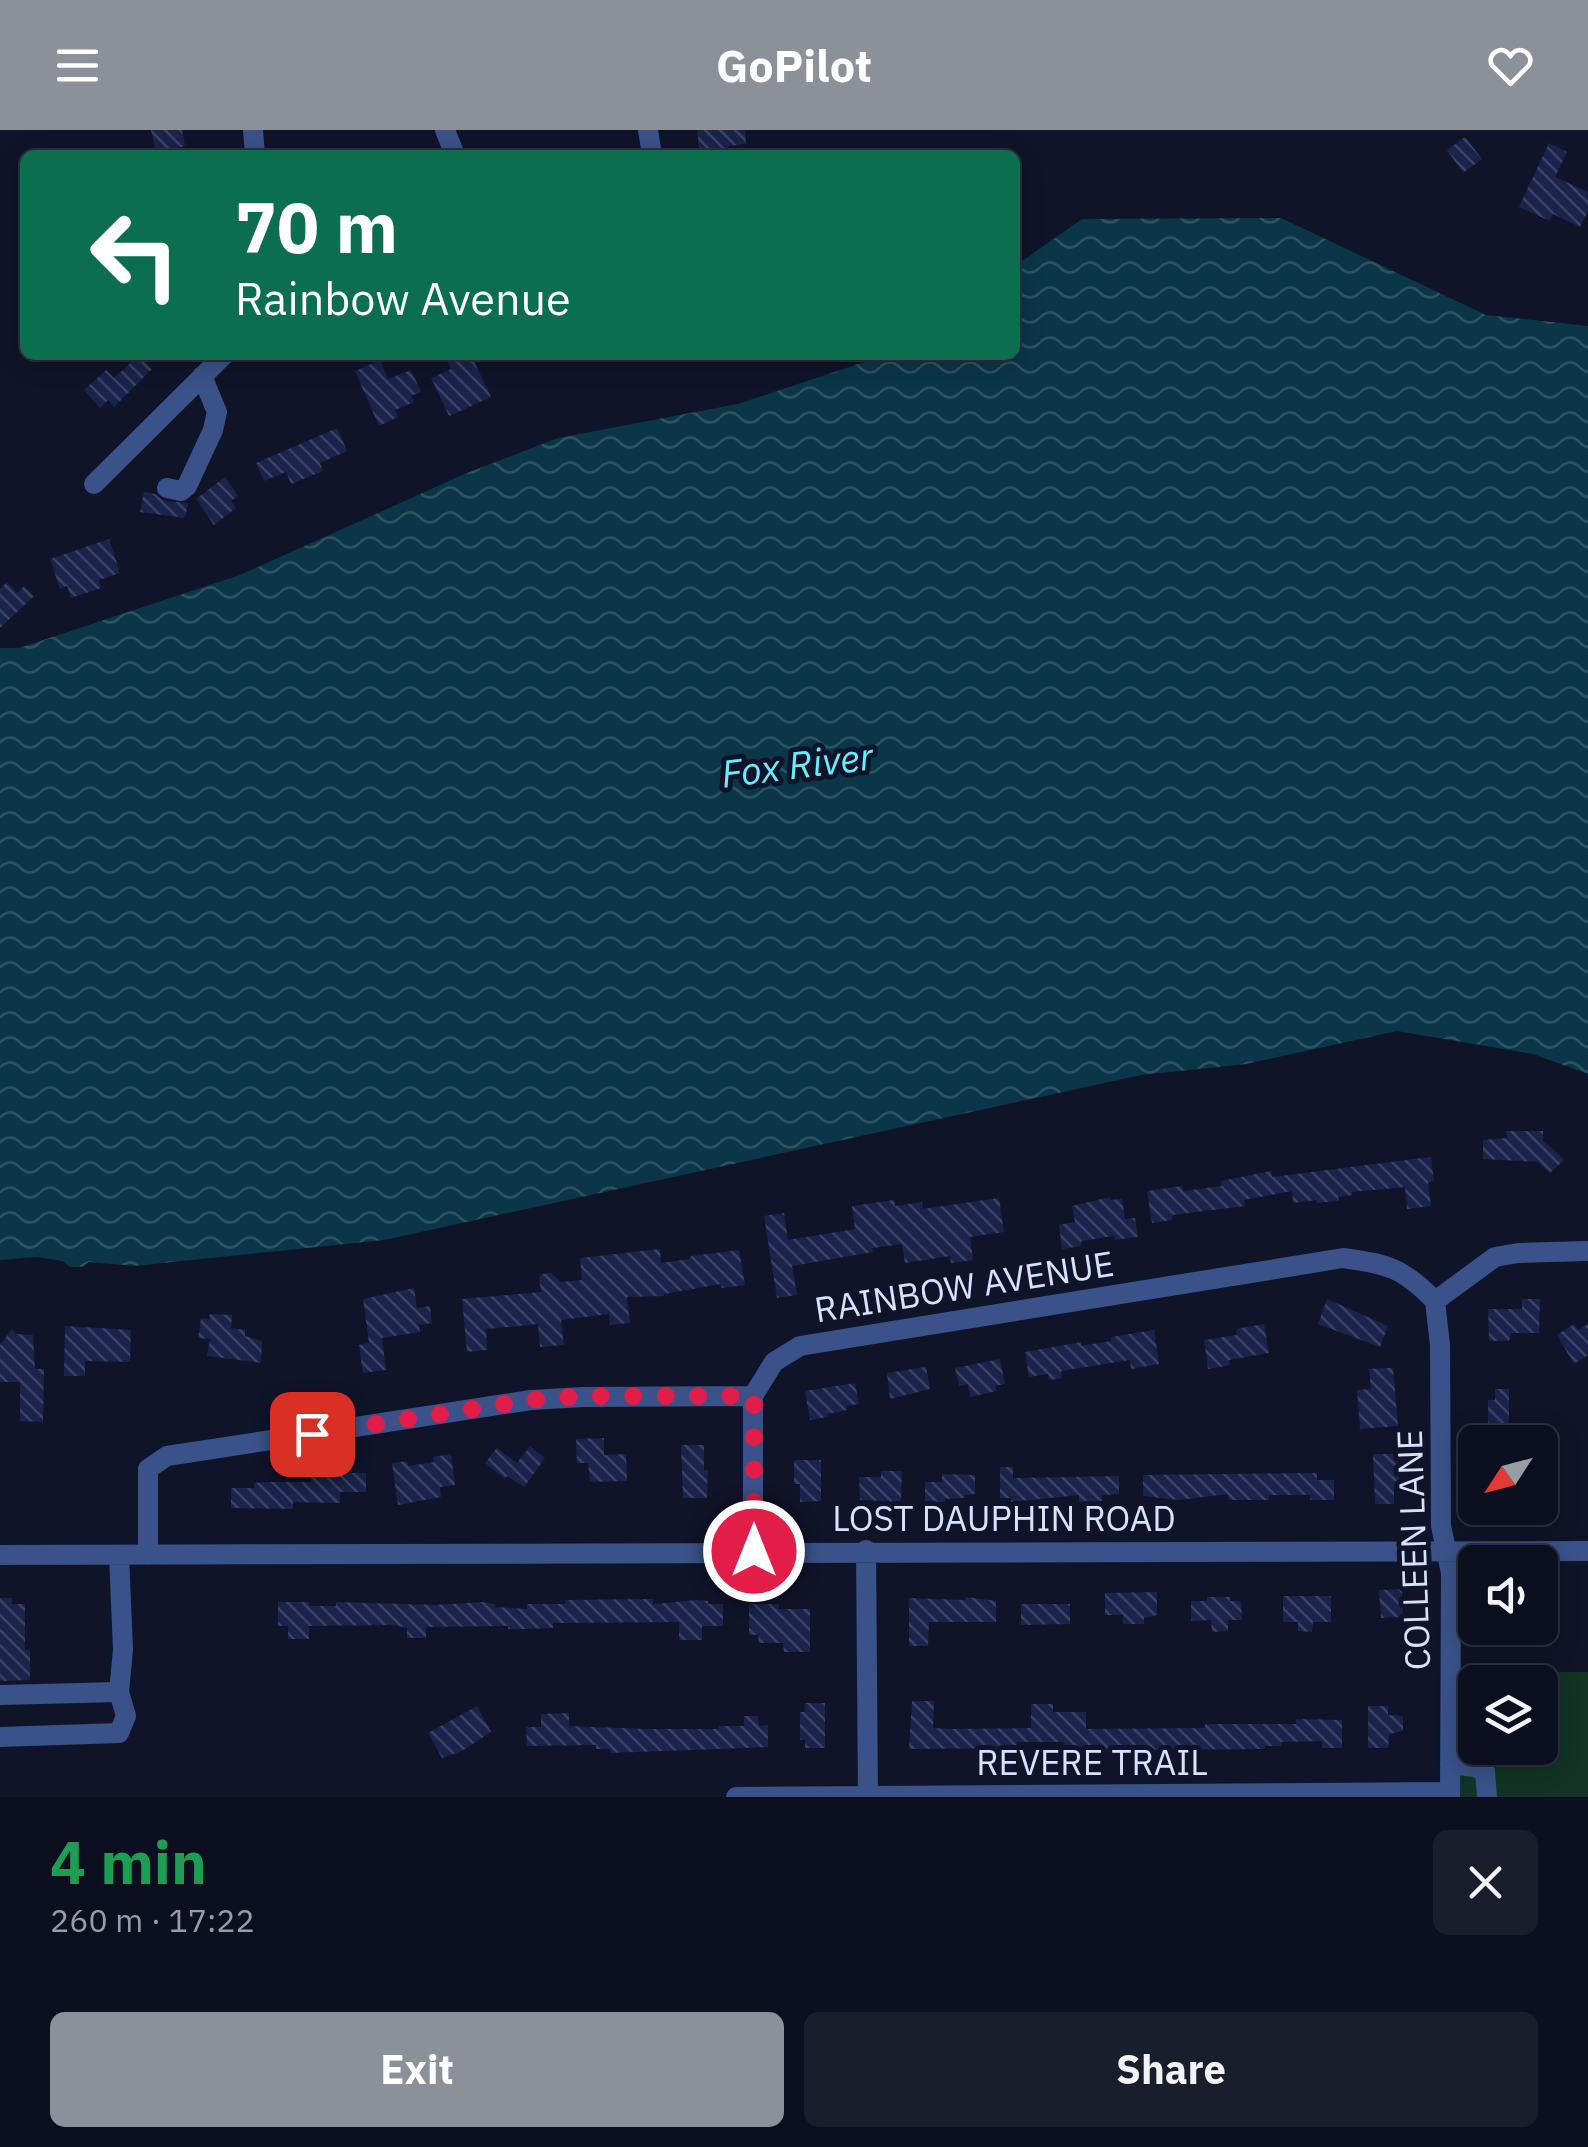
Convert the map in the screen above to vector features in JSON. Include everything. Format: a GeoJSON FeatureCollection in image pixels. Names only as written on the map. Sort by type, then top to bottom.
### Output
{"type":"FeatureCollection","features":[{"type":"Feature","properties":{"kind":"street"},"geometry":{"type":"LineString","coordinates":[[94,484],[219,360]]}},
{"type":"Feature","properties":{"kind":"street"},"geometry":{"type":"LineString","coordinates":[[166,488],[182,491],[187,486],[213,430],[217,412],[202,376]]}},
{"type":"Feature","properties":{"kind":"street"},"geometry":{"type":"LineString","coordinates":[[1435,1301],[1495,1257],[1588,1251]]}},
{"type":"Feature","properties":{"kind":"street","name":"RAINBOW AVENUE"},"geometry":{"type":"LineString","coordinates":[[754,1396],[774,1362],[800,1346],[1344,1258],[1380,1262],[1412,1278],[1435,1301]]}},
{"type":"Feature","properties":{"kind":"street","name":"COLLEEN LANE"},"geometry":{"type":"LineString","coordinates":[[1435,1301],[1440,1346],[1440,1526],[1451,1573],[1450,1795]]}},
{"type":"Feature","properties":{"kind":"street"},"geometry":{"type":"LineString","coordinates":[[148,1554],[148,1469],[167,1456],[530,1400],[583,1396],[754,1396],[754,1551]]}},
{"type":"Feature","properties":{"kind":"street"},"geometry":{"type":"LineString","coordinates":[[866,1550],[868,1796]]}},
{"type":"Feature","properties":{"kind":"street","name":"LOST DAUPHIN ROAD"},"geometry":{"type":"LineString","coordinates":[[0,1554],[1588,1550]]}},
{"type":"Feature","properties":{"kind":"street"},"geometry":{"type":"LineString","coordinates":[[0,1737],[119,1734],[126,1716],[119,1692],[124,1650],[119,1555]]}},
{"type":"Feature","properties":{"kind":"street"},"geometry":{"type":"LineString","coordinates":[[0,1696],[119,1692]]}},
{"type":"Feature","properties":{"kind":"street"},"geometry":{"type":"LineString","coordinates":[[1450,1764],[1475,1766],[1484,1772],[1487,1797]]}},
{"type":"Feature","properties":{"kind":"street","name":"REVERE TRAIL"},"geometry":{"type":"LineString","coordinates":[[736,1797],[1450,1795]]}},
{"type":"Feature","properties":{"kind":"green space"},"geometry":{"type":"Polygon","coordinates":[[[1451,1672],[1458,1672],[1458,1765],[1558,1765],[1558,1672],[1588,1672],[1588,1797],[1450,1797],[1451,1672]]]}},
{"type":"Feature","properties":{"kind":"water","name":"Fox River"},"geometry":{"type":"Polygon","coordinates":[[[1281,218],[1486,315],[1588,326],[1588,1074],[1533,1054],[1397,1031],[1246,1064],[1141,1075],[384,1240],[134,1266],[89,1262],[82,1267],[70,1267],[63,1261],[36,1257],[0,1260],[0,648],[19,648],[240,575],[467,473],[558,438],[738,404],[870,360],[1020,360],[1020,262],[1082,219],[1281,218]]]}},
{"type":"Feature","properties":{"kind":"building"},"geometry":{"type":"Polygon","coordinates":[[[151,130],[182,130],[185,146],[155,150],[151,130]]]}},
{"type":"Feature","properties":{"kind":"building"},"geometry":{"type":"Polygon","coordinates":[[[697,130],[745,130],[746,144],[728,146],[729,150],[699,150],[697,130]]]}},
{"type":"Feature","properties":{"kind":"building"},"geometry":{"type":"Polygon","coordinates":[[[1465,137],[1482,159],[1463,173],[1447,150],[1465,137]]]}},
{"type":"Feature","properties":{"kind":"building"},"geometry":{"type":"Polygon","coordinates":[[[1549,143],[1567,152],[1555,177],[1588,192],[1588,211],[1580,227],[1553,214],[1550,221],[1519,207],[1549,143]]]}},
{"type":"Feature","properties":{"kind":"building"},"geometry":{"type":"Polygon","coordinates":[[[134,360],[144,360],[152,369],[114,407],[108,400],[100,408],[84,390],[106,370],[114,378],[134,360]]]}},
{"type":"Feature","properties":{"kind":"building"},"geometry":{"type":"Polygon","coordinates":[[[380,360],[388,379],[411,370],[421,392],[411,396],[414,402],[395,410],[398,417],[379,426],[355,371],[380,360]]]}},
{"type":"Feature","properties":{"kind":"building"},"geometry":{"type":"Polygon","coordinates":[[[447,360],[473,360],[491,397],[449,416],[431,378],[451,369],[447,360]]]}},
{"type":"Feature","properties":{"kind":"building"},"geometry":{"type":"Polygon","coordinates":[[[337,428],[347,451],[320,463],[323,471],[291,484],[286,472],[264,481],[256,463],[337,428]]]}},
{"type":"Feature","properties":{"kind":"building"},"geometry":{"type":"Polygon","coordinates":[[[225,477],[238,496],[231,501],[236,508],[214,525],[196,499],[225,477]]]}},
{"type":"Feature","properties":{"kind":"building"},"geometry":{"type":"Polygon","coordinates":[[[144,492],[164,501],[188,503],[185,518],[140,512],[144,492]]]}},
{"type":"Feature","properties":{"kind":"building"},"geometry":{"type":"Polygon","coordinates":[[[109,539],[120,573],[99,580],[101,588],[71,598],[67,586],[60,589],[50,559],[109,539]]]}},
{"type":"Feature","properties":{"kind":"building"},"geometry":{"type":"Polygon","coordinates":[[[7,582],[17,593],[24,586],[34,596],[0,628],[0,589],[7,582]]]}},
{"type":"Feature","properties":{"kind":"building"},"geometry":{"type":"Polygon","coordinates":[[[1506,1131],[1543,1131],[1543,1140],[1564,1160],[1550,1173],[1538,1162],[1483,1159],[1483,1140],[1507,1138],[1506,1131]]]}},
{"type":"Feature","properties":{"kind":"building"},"geometry":{"type":"Polygon","coordinates":[[[1431,1157],[1431,1206],[1407,1209],[1405,1187],[1352,1192],[1338,1197],[1339,1201],[1317,1203],[1293,1203],[1292,1191],[1244,1200],[1245,1206],[1172,1215],[1172,1220],[1152,1223],[1147,1191],[1222,1186],[1221,1181],[1271,1171],[1272,1177],[1431,1157]]]}},
{"type":"Feature","properties":{"kind":"building"},"geometry":{"type":"Polygon","coordinates":[[[1110,1197],[1122,1199],[1125,1219],[1135,1218],[1138,1237],[1081,1241],[1082,1246],[1062,1249],[1059,1225],[1075,1222],[1072,1206],[1110,1197]]]}},
{"type":"Feature","properties":{"kind":"building"},"geometry":{"type":"Polygon","coordinates":[[[999,1198],[1004,1232],[970,1237],[973,1260],[951,1263],[950,1256],[905,1263],[902,1244],[872,1248],[873,1252],[792,1266],[797,1295],[777,1298],[764,1216],[784,1213],[788,1240],[855,1229],[852,1206],[894,1200],[895,1206],[922,1202],[923,1209],[999,1198]]]}},
{"type":"Feature","properties":{"kind":"building"},"geometry":{"type":"Polygon","coordinates":[[[660,1249],[661,1263],[739,1250],[745,1285],[722,1288],[721,1284],[664,1296],[627,1297],[630,1323],[610,1325],[609,1314],[561,1320],[564,1345],[540,1347],[538,1324],[486,1329],[487,1350],[467,1352],[462,1299],[541,1292],[542,1274],[551,1273],[561,1282],[582,1280],[580,1258],[660,1249]]]}},
{"type":"Feature","properties":{"kind":"building"},"geometry":{"type":"Polygon","coordinates":[[[414,1288],[417,1308],[430,1306],[432,1323],[419,1325],[420,1332],[382,1338],[386,1370],[363,1373],[359,1345],[369,1343],[363,1299],[414,1288]]]}},
{"type":"Feature","properties":{"kind":"building"},"geometry":{"type":"Polygon","coordinates":[[[1327,1299],[1388,1326],[1380,1347],[1318,1324],[1327,1299]]]}},
{"type":"Feature","properties":{"kind":"building"},"geometry":{"type":"Polygon","coordinates":[[[1522,1299],[1540,1299],[1539,1333],[1511,1333],[1509,1341],[1489,1341],[1488,1309],[1522,1309],[1522,1299]]]}},
{"type":"Feature","properties":{"kind":"building"},"geometry":{"type":"Polygon","coordinates":[[[210,1314],[232,1315],[231,1328],[245,1330],[245,1336],[262,1341],[261,1363],[207,1356],[210,1339],[198,1338],[201,1318],[209,1319],[210,1314]]]}},
{"type":"Feature","properties":{"kind":"building"},"geometry":{"type":"Polygon","coordinates":[[[1264,1324],[1269,1353],[1229,1360],[1230,1365],[1208,1369],[1204,1340],[1237,1335],[1236,1329],[1264,1324]]]}},
{"type":"Feature","properties":{"kind":"building"},"geometry":{"type":"Polygon","coordinates":[[[1574,1324],[1578,1330],[1588,1324],[1588,1355],[1574,1364],[1557,1335],[1574,1324]]]}},
{"type":"Feature","properties":{"kind":"building"},"geometry":{"type":"Polygon","coordinates":[[[65,1326],[131,1330],[130,1362],[85,1361],[85,1376],[64,1376],[65,1326]]]}},
{"type":"Feature","properties":{"kind":"building"},"geometry":{"type":"Polygon","coordinates":[[[12,1329],[16,1334],[33,1335],[35,1369],[44,1369],[43,1422],[20,1421],[20,1382],[0,1382],[0,1345],[12,1329]]]}},
{"type":"Feature","properties":{"kind":"building"},"geometry":{"type":"Polygon","coordinates":[[[1154,1330],[1159,1364],[1131,1369],[1130,1360],[1061,1371],[1062,1378],[1049,1380],[1048,1374],[1029,1377],[1025,1352],[1111,1341],[1111,1337],[1154,1330]]]}},
{"type":"Feature","properties":{"kind":"building"},"geometry":{"type":"Polygon","coordinates":[[[1000,1359],[1005,1384],[995,1386],[996,1391],[970,1397],[968,1384],[959,1386],[955,1368],[1000,1359]]]}},
{"type":"Feature","properties":{"kind":"building"},"geometry":{"type":"Polygon","coordinates":[[[926,1367],[930,1389],[890,1399],[887,1373],[926,1367]]]}},
{"type":"Feature","properties":{"kind":"building"},"geometry":{"type":"Polygon","coordinates":[[[1393,1368],[1398,1426],[1360,1429],[1357,1390],[1371,1389],[1369,1369],[1393,1368]]]}},
{"type":"Feature","properties":{"kind":"building"},"geometry":{"type":"Polygon","coordinates":[[[855,1383],[859,1404],[810,1420],[805,1391],[855,1383]]]}},
{"type":"Feature","properties":{"kind":"building"},"geometry":{"type":"Polygon","coordinates":[[[1495,1389],[1509,1389],[1509,1425],[1488,1425],[1488,1400],[1495,1400],[1495,1389]]]}},
{"type":"Feature","properties":{"kind":"building"},"geometry":{"type":"Polygon","coordinates":[[[604,1438],[604,1455],[626,1454],[627,1481],[590,1482],[588,1463],[577,1463],[576,1439],[604,1438]]]}},
{"type":"Feature","properties":{"kind":"building"},"geometry":{"type":"Polygon","coordinates":[[[681,1445],[704,1445],[707,1498],[683,1498],[681,1445]]]}},
{"type":"Feature","properties":{"kind":"building"},"geometry":{"type":"Polygon","coordinates":[[[530,1446],[545,1458],[524,1487],[507,1476],[505,1479],[485,1463],[497,1448],[517,1463],[530,1446]]]}},
{"type":"Feature","properties":{"kind":"building"},"geometry":{"type":"Polygon","coordinates":[[[451,1454],[455,1485],[440,1487],[441,1497],[398,1505],[392,1463],[407,1461],[408,1466],[434,1462],[433,1457],[451,1454]]]}},
{"type":"Feature","properties":{"kind":"building"},"geometry":{"type":"Polygon","coordinates":[[[1373,1454],[1399,1454],[1399,1487],[1394,1487],[1394,1504],[1375,1504],[1373,1454]]]}},
{"type":"Feature","properties":{"kind":"building"},"geometry":{"type":"Polygon","coordinates":[[[794,1460],[821,1460],[821,1501],[800,1502],[800,1484],[794,1484],[794,1460]]]}},
{"type":"Feature","properties":{"kind":"building"},"geometry":{"type":"Polygon","coordinates":[[[1000,1467],[1013,1467],[1013,1478],[1119,1476],[1119,1494],[1102,1495],[1102,1501],[1079,1502],[1079,1495],[1011,1502],[1011,1498],[1000,1498],[1000,1467]]]}},
{"type":"Feature","properties":{"kind":"building"},"geometry":{"type":"Polygon","coordinates":[[[881,1471],[902,1471],[901,1502],[860,1500],[859,1477],[881,1477],[881,1471]]]}},
{"type":"Feature","properties":{"kind":"building"},"geometry":{"type":"Polygon","coordinates":[[[311,1473],[366,1473],[366,1492],[340,1492],[340,1503],[293,1502],[293,1509],[231,1508],[231,1488],[254,1488],[254,1483],[267,1482],[311,1482],[311,1473]]]}},
{"type":"Feature","properties":{"kind":"building"},"geometry":{"type":"Polygon","coordinates":[[[1317,1473],[1317,1480],[1334,1480],[1334,1500],[1310,1500],[1310,1495],[1269,1495],[1269,1500],[1228,1500],[1228,1494],[1179,1500],[1143,1496],[1143,1475],[1317,1473]]]}},
{"type":"Feature","properties":{"kind":"building"},"geometry":{"type":"Polygon","coordinates":[[[942,1474],[975,1475],[975,1494],[945,1502],[925,1502],[925,1482],[942,1482],[942,1474]]]}},
{"type":"Feature","properties":{"kind":"building"},"geometry":{"type":"Polygon","coordinates":[[[1402,1589],[1403,1617],[1381,1618],[1379,1590],[1402,1589]]]}},
{"type":"Feature","properties":{"kind":"building"},"geometry":{"type":"Polygon","coordinates":[[[1157,1592],[1157,1615],[1144,1618],[1144,1624],[1123,1624],[1123,1615],[1105,1615],[1105,1593],[1157,1592]]]}},
{"type":"Feature","properties":{"kind":"building"},"geometry":{"type":"Polygon","coordinates":[[[1283,1596],[1331,1596],[1331,1622],[1313,1622],[1312,1632],[1298,1631],[1298,1622],[1283,1622],[1283,1596]]]}},
{"type":"Feature","properties":{"kind":"building"},"geometry":{"type":"Polygon","coordinates":[[[1207,1597],[1241,1601],[1242,1620],[1228,1620],[1228,1631],[1212,1632],[1211,1620],[1191,1621],[1191,1601],[1207,1601],[1207,1597]]]}},
{"type":"Feature","properties":{"kind":"building"},"geometry":{"type":"Polygon","coordinates":[[[0,1598],[12,1598],[12,1604],[25,1604],[25,1650],[30,1650],[30,1680],[0,1681],[0,1598]]]}},
{"type":"Feature","properties":{"kind":"building"},"geometry":{"type":"Polygon","coordinates":[[[909,1598],[996,1601],[996,1622],[929,1622],[928,1646],[909,1646],[909,1598]]]}},
{"type":"Feature","properties":{"kind":"building"},"geometry":{"type":"Polygon","coordinates":[[[653,1599],[653,1604],[696,1600],[723,1604],[723,1626],[702,1626],[702,1640],[679,1640],[679,1622],[553,1623],[553,1628],[528,1629],[426,1627],[426,1638],[407,1638],[407,1628],[393,1625],[309,1626],[309,1639],[288,1639],[288,1626],[278,1626],[278,1602],[336,1606],[336,1602],[482,1602],[527,1609],[527,1604],[565,1604],[565,1600],[653,1599]]]}},
{"type":"Feature","properties":{"kind":"building"},"geometry":{"type":"Polygon","coordinates":[[[749,1604],[810,1609],[810,1652],[784,1652],[783,1643],[759,1643],[758,1635],[749,1635],[749,1604]]]}},
{"type":"Feature","properties":{"kind":"building"},"geometry":{"type":"Polygon","coordinates":[[[1021,1604],[1070,1604],[1070,1624],[1021,1625],[1021,1604]]]}},
{"type":"Feature","properties":{"kind":"building"},"geometry":{"type":"Polygon","coordinates":[[[912,1701],[934,1701],[933,1728],[954,1729],[1031,1728],[1031,1704],[1053,1704],[1053,1712],[1086,1712],[1086,1729],[1205,1728],[1205,1724],[1342,1720],[1342,1748],[1322,1748],[1322,1741],[1281,1742],[1281,1746],[1265,1749],[1101,1750],[1064,1748],[1064,1742],[1017,1742],[1017,1748],[909,1749],[912,1701]]]}},
{"type":"Feature","properties":{"kind":"building"},"geometry":{"type":"Polygon","coordinates":[[[805,1703],[825,1703],[825,1748],[805,1748],[805,1739],[800,1740],[800,1712],[805,1712],[805,1703]]]}},
{"type":"Feature","properties":{"kind":"building"},"geometry":{"type":"Polygon","coordinates":[[[477,1706],[491,1732],[462,1751],[442,1758],[428,1733],[477,1706]]]}},
{"type":"Feature","properties":{"kind":"building"},"geometry":{"type":"Polygon","coordinates":[[[1368,1706],[1388,1706],[1388,1715],[1403,1716],[1403,1731],[1389,1734],[1388,1748],[1368,1748],[1368,1706]]]}},
{"type":"Feature","properties":{"kind":"building"},"geometry":{"type":"Polygon","coordinates":[[[569,1713],[569,1726],[645,1729],[719,1729],[744,1726],[744,1716],[758,1716],[759,1726],[768,1725],[768,1747],[610,1753],[610,1749],[596,1749],[596,1745],[527,1746],[526,1727],[541,1727],[541,1714],[569,1713]]]}},
{"type":"Feature","properties":{"kind":"route"},"geometry":{"type":"LineString","coordinates":[[312,1434],[530,1400],[583,1396],[754,1396],[754,1551]]}}]}
